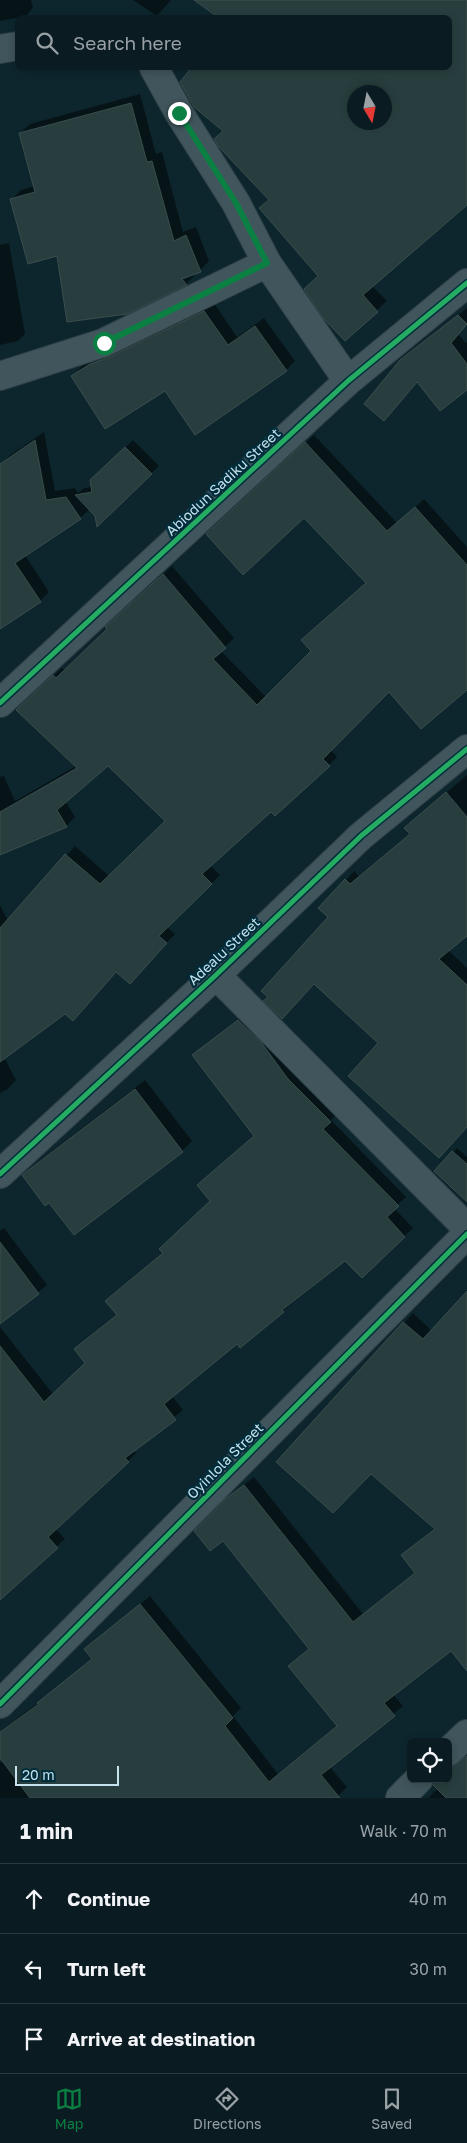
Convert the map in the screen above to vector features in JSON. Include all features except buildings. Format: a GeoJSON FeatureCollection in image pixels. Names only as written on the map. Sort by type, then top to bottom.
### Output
{"type":"FeatureCollection","features":[{"type":"Feature","properties":{"kind":"street"},"geometry":{"type":"LineString","coordinates":[[0,49],[15,46]]}},
{"type":"Feature","properties":{"kind":"street"},"geometry":{"type":"LineString","coordinates":[[155,70],[179,113],[236,203],[267,263],[348,381]]}},
{"type":"Feature","properties":{"kind":"street"},"geometry":{"type":"LineString","coordinates":[[0,376],[104,343],[267,263]]}},
{"type":"Feature","properties":{"kind":"street","name":"Abiodun Sadiku Street"},"geometry":{"type":"LineString","coordinates":[[0,703],[348,381],[467,283]]}},
{"type":"Feature","properties":{"kind":"street","name":"Adealu Street"},"geometry":{"type":"LineString","coordinates":[[0,1174],[216,975],[361,836],[467,749]]}},
{"type":"Feature","properties":{"kind":"street"},"geometry":{"type":"LineString","coordinates":[[216,975],[467,1228]]}},
{"type":"Feature","properties":{"kind":"street","name":"Oyinlola Street"},"geometry":{"type":"LineString","coordinates":[[0,1704],[467,1234]]}},
{"type":"Feature","properties":{"kind":"street"},"geometry":{"type":"LineString","coordinates":[[452,1748],[467,1734]]}},
{"type":"Feature","properties":{"kind":"street"},"geometry":{"type":"LineString","coordinates":[[400,1798],[415,1783]]}},
{"type":"Feature","properties":{"kind":"cycle path"},"geometry":{"type":"LineString","coordinates":[[0,703],[348,381],[467,283]]}},
{"type":"Feature","properties":{"kind":"cycle path"},"geometry":{"type":"LineString","coordinates":[[0,1174],[216,975],[361,836],[467,749]]}},
{"type":"Feature","properties":{"kind":"cycle path"},"geometry":{"type":"LineString","coordinates":[[0,1704],[467,1234]]}},
{"type":"Feature","properties":{"kind":"route"},"geometry":{"type":"LineString","coordinates":[[104,343],[267,263],[236,203],[179,113]]}}]}
